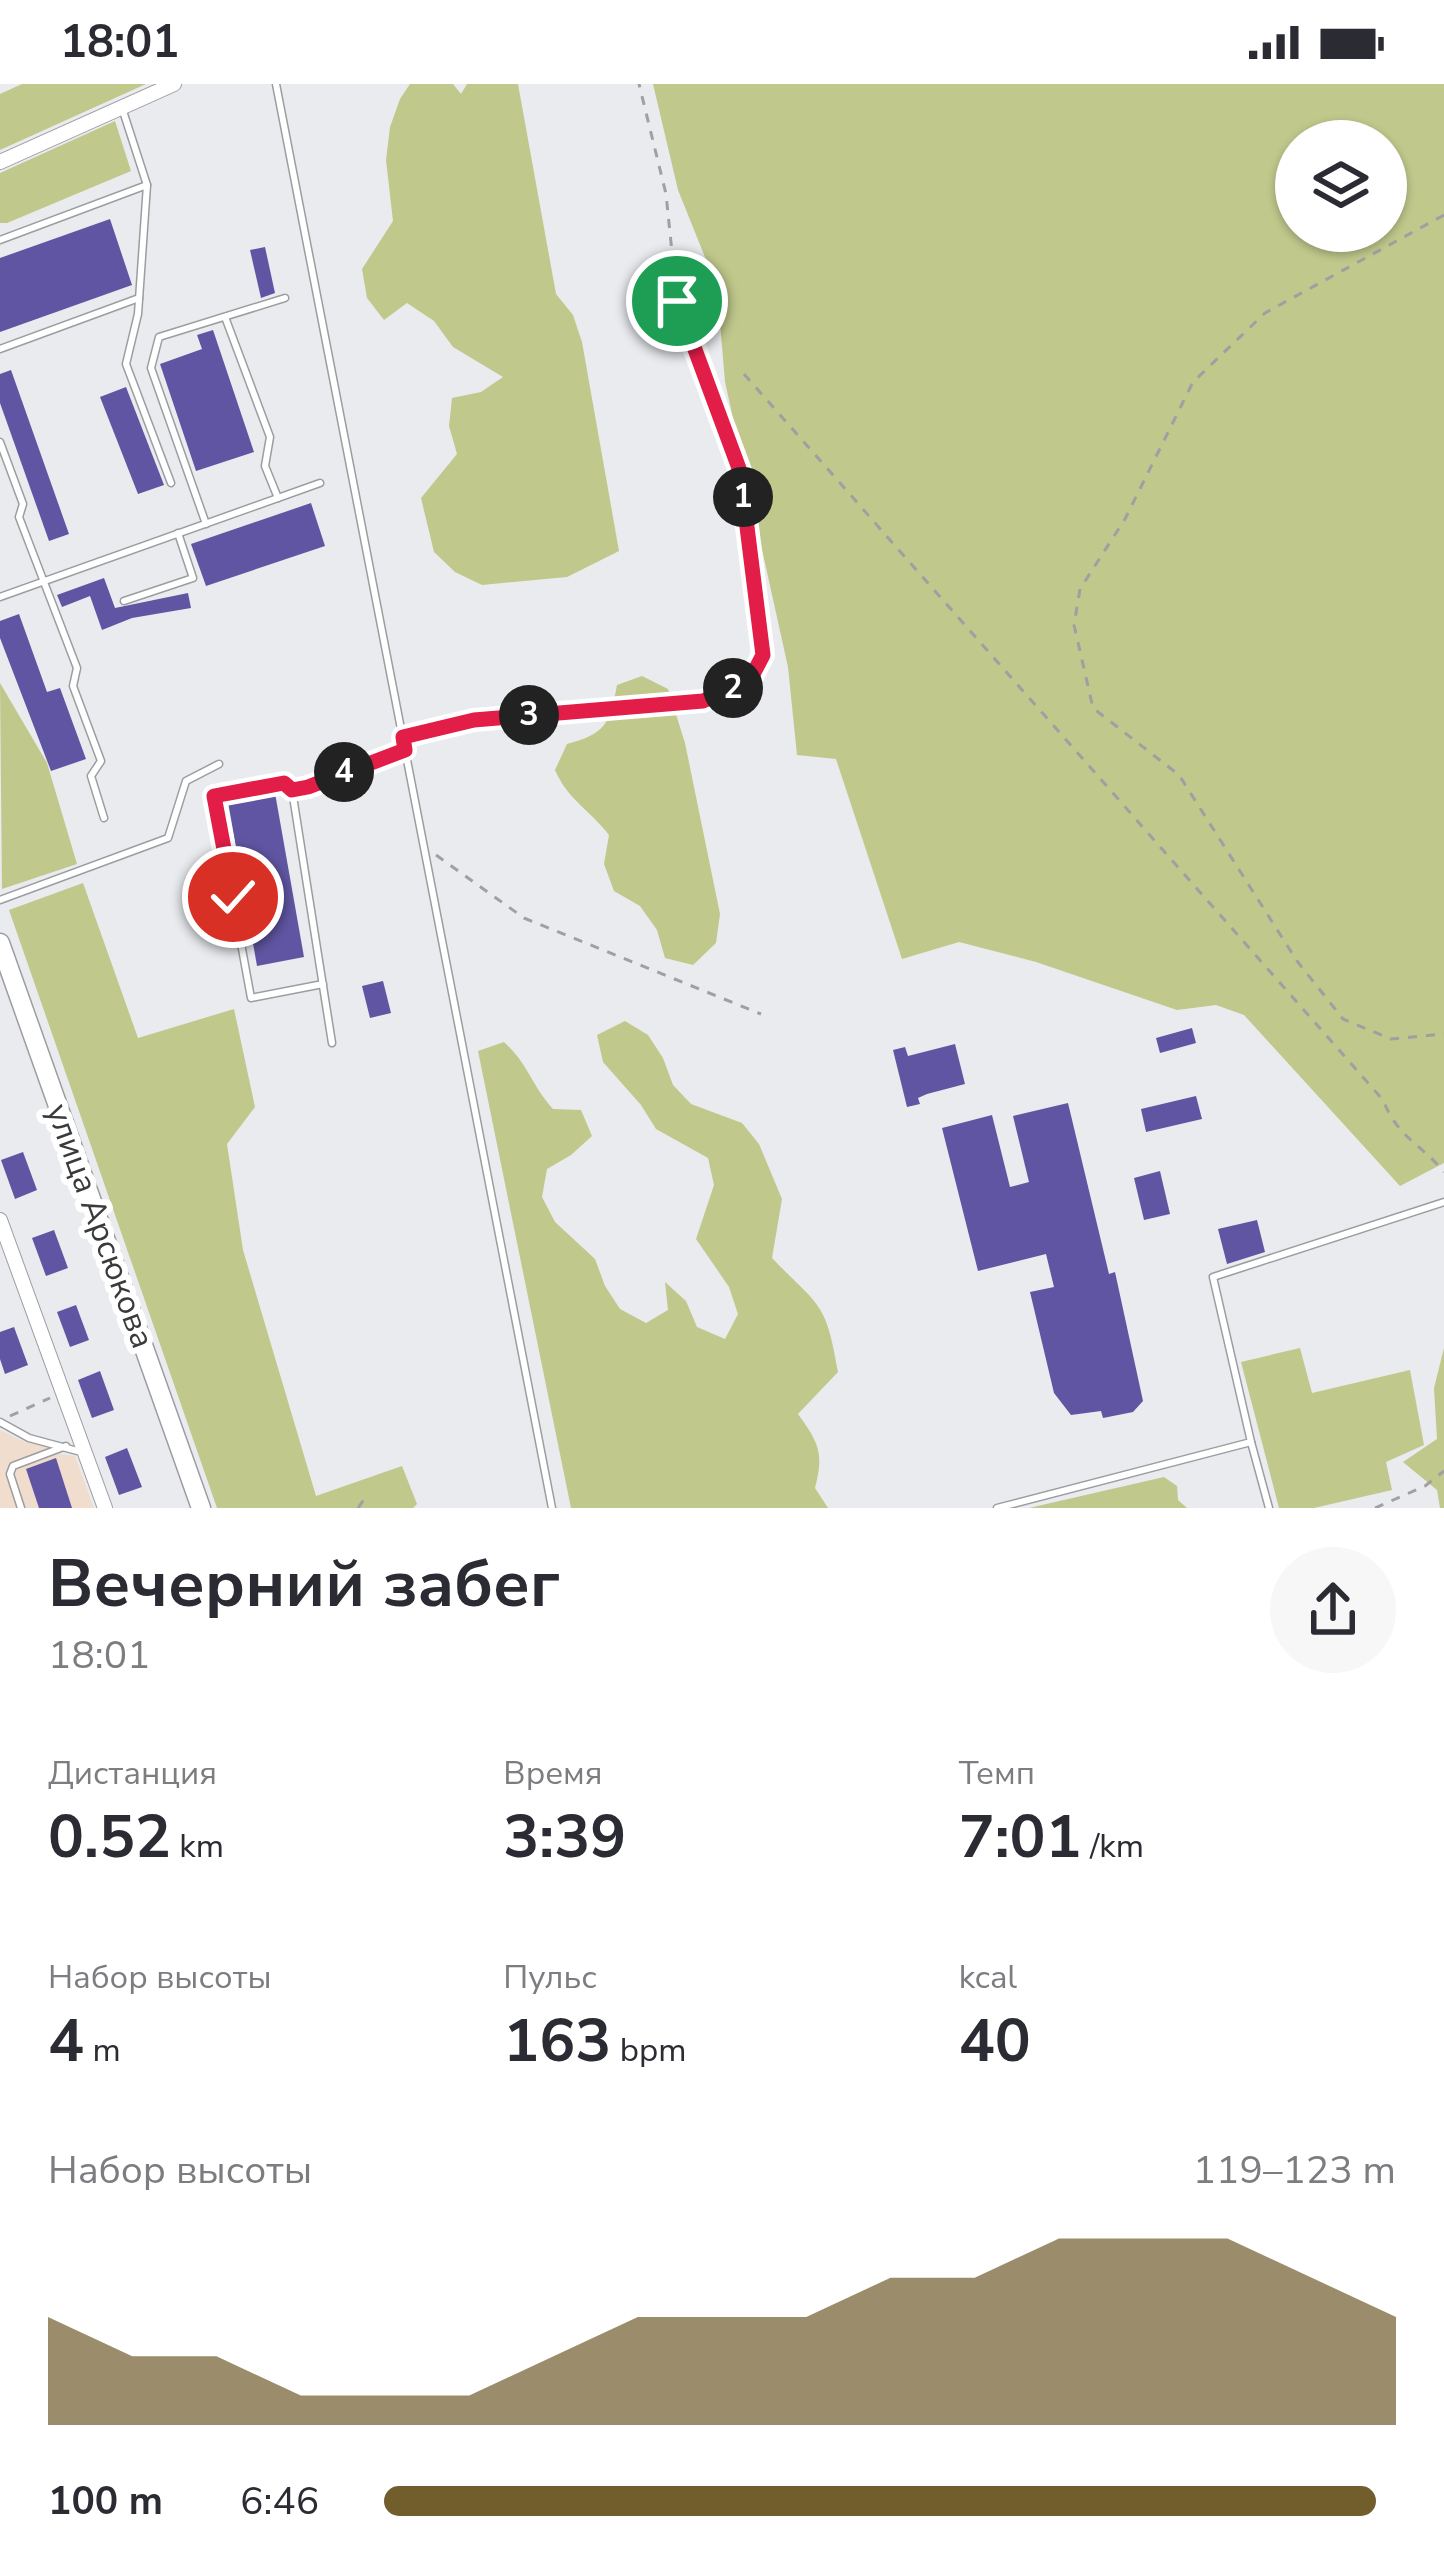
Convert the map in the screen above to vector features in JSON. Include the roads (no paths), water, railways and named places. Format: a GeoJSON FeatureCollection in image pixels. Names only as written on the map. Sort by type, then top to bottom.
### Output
{"type":"FeatureCollection","features":[{"type":"Feature","properties":{"kind":"street"},"geometry":{"type":"LineString","coordinates":[[0,162],[174,84]]}},
{"type":"Feature","properties":{"kind":"street","name":"улица Арсюкова"},"geometry":{"type":"LineString","coordinates":[[0,943],[200,1508]]}},
{"type":"Feature","properties":{"kind":"street"},"geometry":{"type":"LineString","coordinates":[[0,1220],[105,1508]]}},
{"type":"Feature","properties":{"kind":"lane"},"geometry":{"type":"LineString","coordinates":[[276,84],[552,1508]]}},
{"type":"Feature","properties":{"kind":"lane"},"geometry":{"type":"LineString","coordinates":[[122,107],[147,185],[139,298],[126,364],[171,483]]}},
{"type":"Feature","properties":{"kind":"lane"},"geometry":{"type":"LineString","coordinates":[[0,240],[147,185]]}},
{"type":"Feature","properties":{"kind":"lane"},"geometry":{"type":"LineString","coordinates":[[0,349],[139,298]]}},
{"type":"Feature","properties":{"kind":"lane"},"geometry":{"type":"LineString","coordinates":[[206,524],[151,368],[159,337],[285,298]]}},
{"type":"Feature","properties":{"kind":"lane"},"geometry":{"type":"LineString","coordinates":[[225,316],[270,437],[265,466],[278,498]]}},
{"type":"Feature","properties":{"kind":"lane"},"geometry":{"type":"LineString","coordinates":[[0,442],[22,504],[19,517],[77,668],[73,686],[101,761],[91,776],[104,818]]}},
{"type":"Feature","properties":{"kind":"lane"},"geometry":{"type":"LineString","coordinates":[[0,597],[320,483]]}},
{"type":"Feature","properties":{"kind":"lane"},"geometry":{"type":"LineString","coordinates":[[124,601],[194,578],[178,533]]}},
{"type":"Feature","properties":{"kind":"lane"},"geometry":{"type":"LineString","coordinates":[[292,790],[405,750]]}},
{"type":"Feature","properties":{"kind":"lane"},"geometry":{"type":"LineString","coordinates":[[0,900],[167,838],[186,781],[219,764]]}},
{"type":"Feature","properties":{"kind":"lane"},"geometry":{"type":"LineString","coordinates":[[323,984],[251,998],[214,796],[284,783],[292,790],[323,984],[332,1043]]}},
{"type":"Feature","properties":{"kind":"lane"},"geometry":{"type":"LineString","coordinates":[[1269,1508],[1213,1277],[1444,1202]]}},
{"type":"Feature","properties":{"kind":"lane"},"geometry":{"type":"LineString","coordinates":[[0,1422],[29,1438],[85,1454]]}},
{"type":"Feature","properties":{"kind":"lane"},"geometry":{"type":"LineString","coordinates":[[997,1508],[1251,1442]]}},
{"type":"Feature","properties":{"kind":"lane"},"geometry":{"type":"LineString","coordinates":[[21,1508],[10,1474],[13,1466],[66,1446]]}}]}
